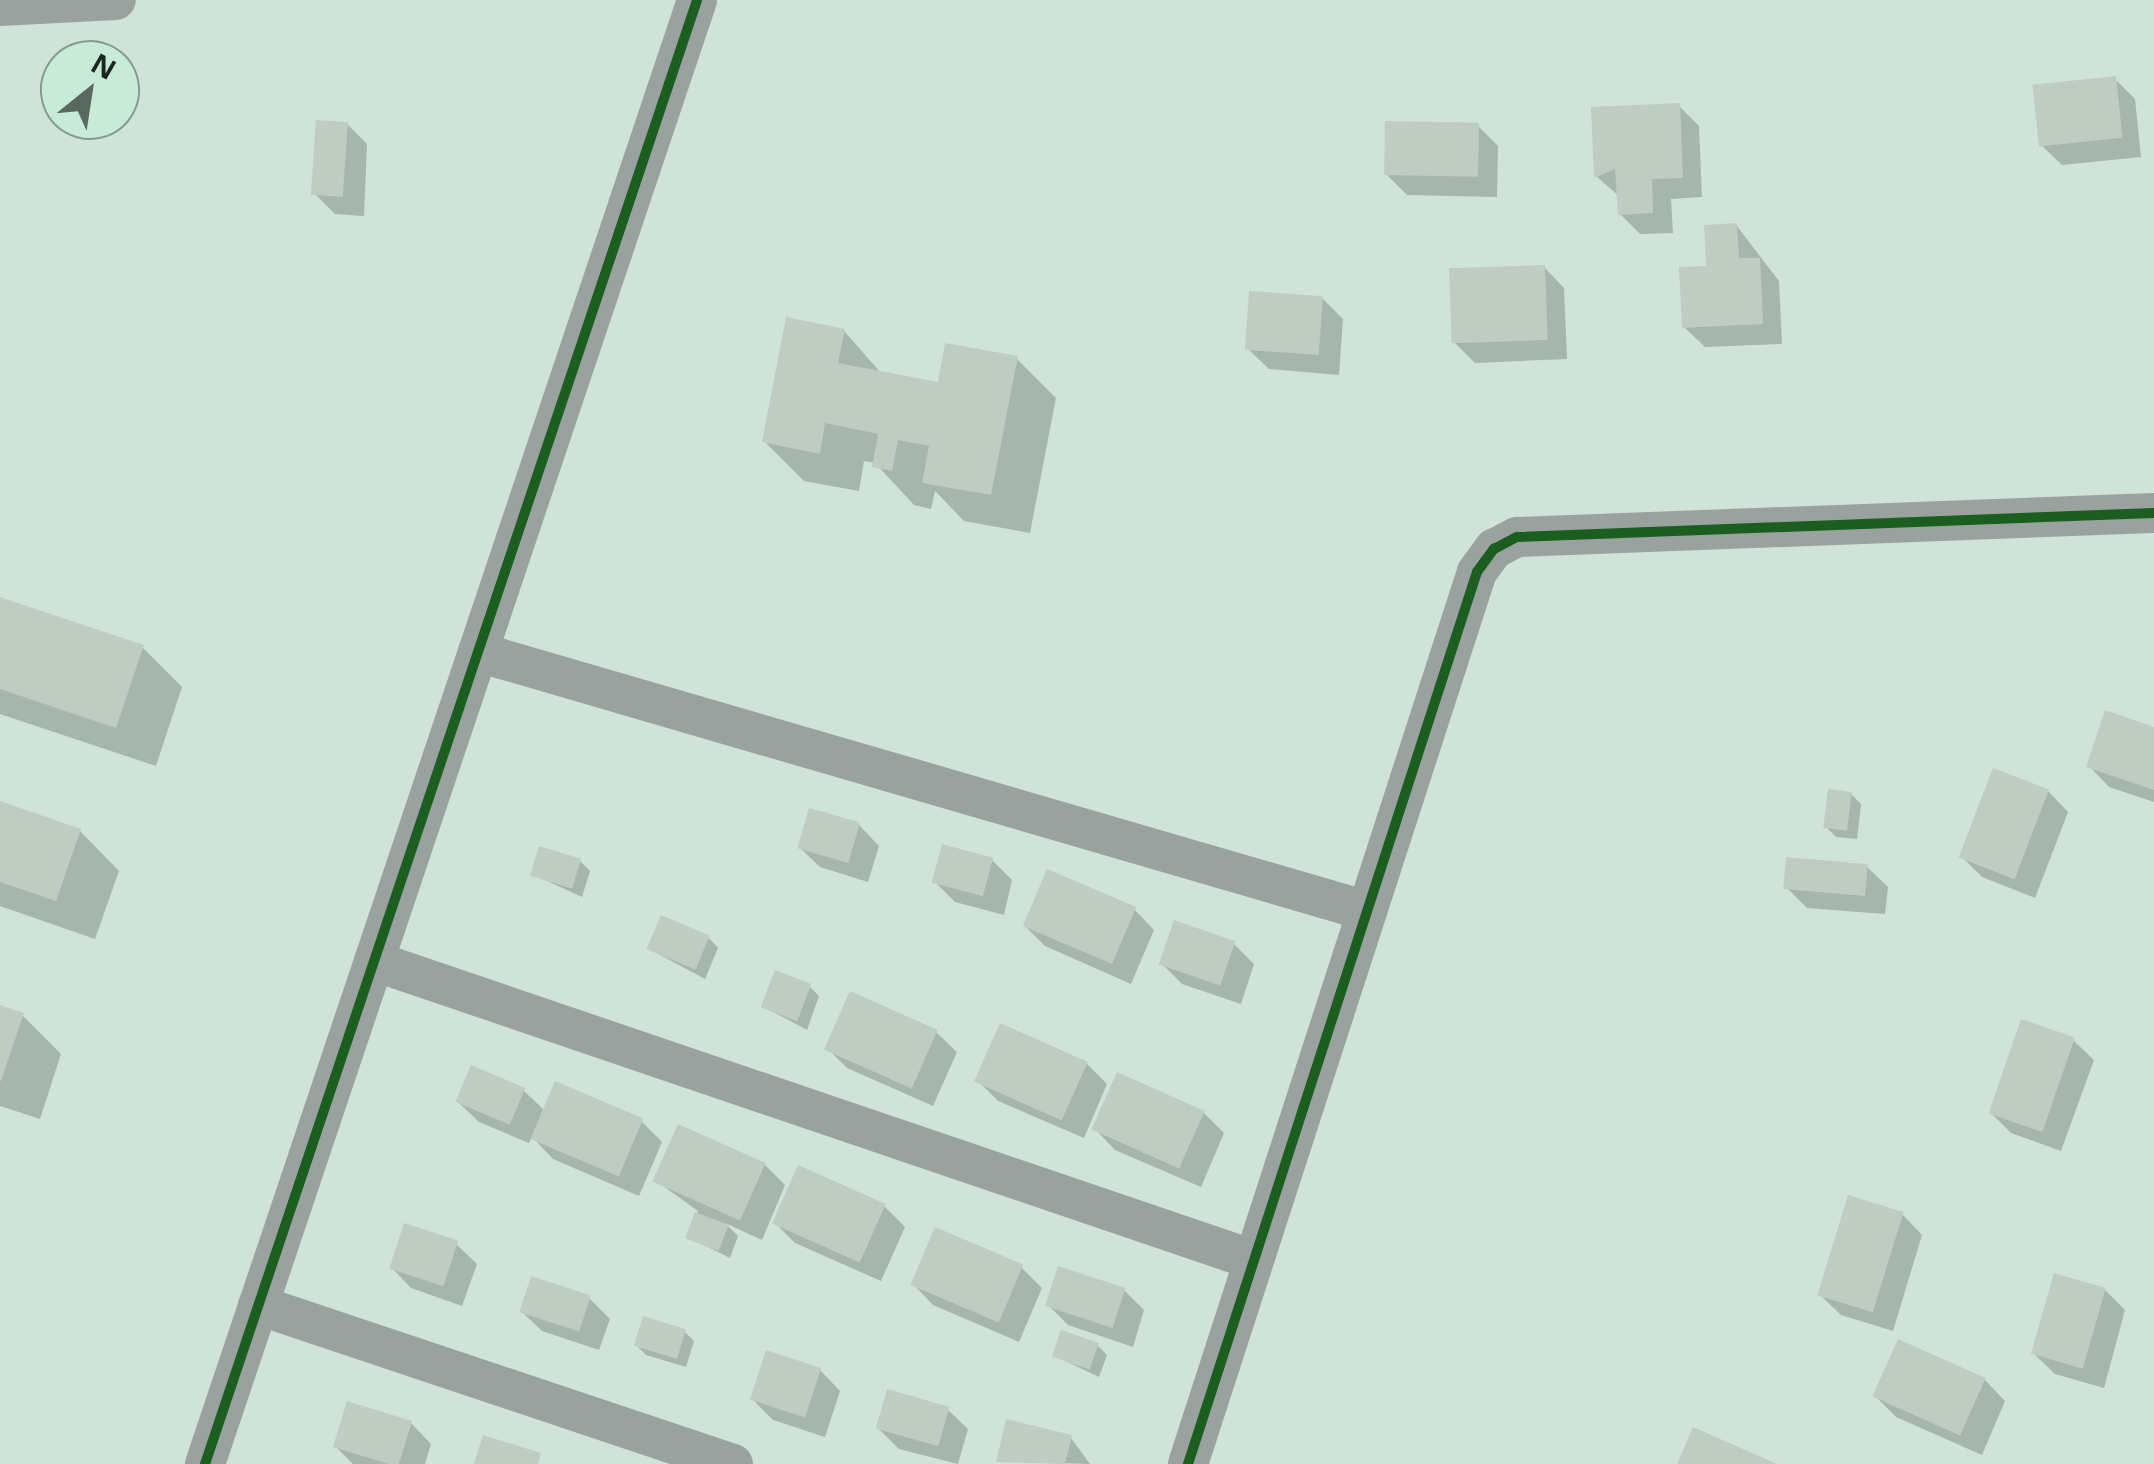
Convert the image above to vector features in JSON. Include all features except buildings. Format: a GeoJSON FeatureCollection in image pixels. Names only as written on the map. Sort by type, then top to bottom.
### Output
{"type":"FeatureCollection","features":[{"type":"Feature","properties":{"kind":"street"},"geometry":{"type":"LineString","coordinates":[[0,6],[116,0]]}},
{"type":"Feature","properties":{"kind":"street"},"geometry":{"type":"LineString","coordinates":[[205,1464],[697,0]]}},
{"type":"Feature","properties":{"kind":"street"},"geometry":{"type":"LineString","coordinates":[[1188,1464],[1477,572],[1494,549],[1517,536],[2154,513]]}},
{"type":"Feature","properties":{"kind":"street"},"geometry":{"type":"LineString","coordinates":[[478,652],[1367,911]]}},
{"type":"Feature","properties":{"kind":"street"},"geometry":{"type":"LineString","coordinates":[[374,961],[1254,1260]]}},
{"type":"Feature","properties":{"kind":"street"},"geometry":{"type":"LineString","coordinates":[[258,1305],[733,1464]]}},
{"type":"Feature","properties":{"kind":"cycle path"},"geometry":{"type":"LineString","coordinates":[[205,1464],[697,0]]}},
{"type":"Feature","properties":{"kind":"cycle path"},"geometry":{"type":"LineString","coordinates":[[1188,1464],[1477,572],[1494,549],[1517,537],[2154,513]]}}]}
